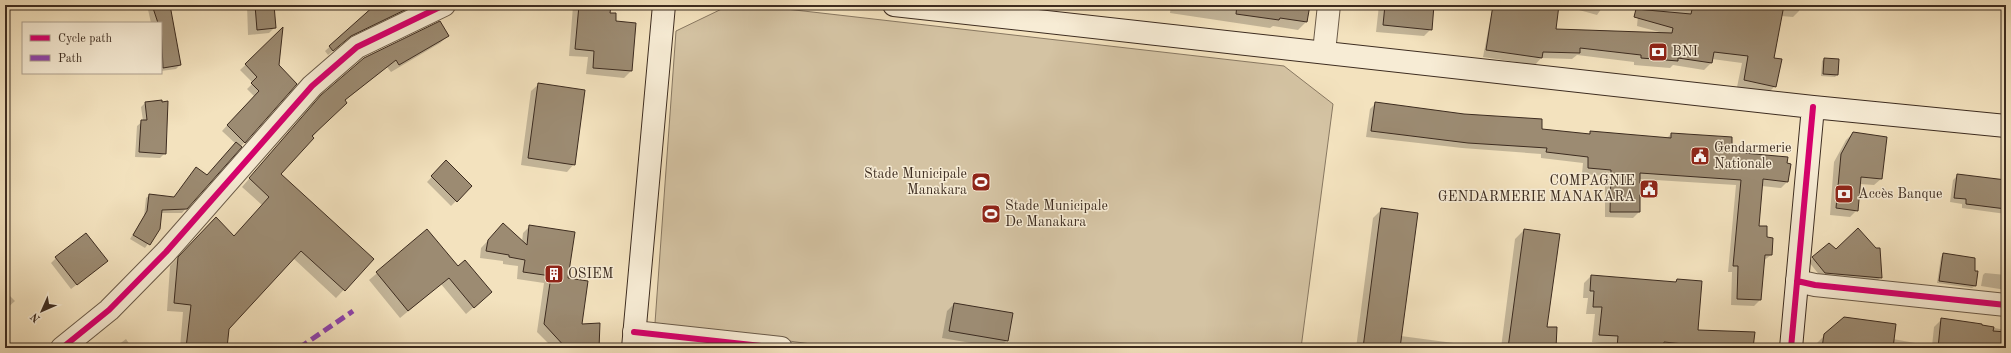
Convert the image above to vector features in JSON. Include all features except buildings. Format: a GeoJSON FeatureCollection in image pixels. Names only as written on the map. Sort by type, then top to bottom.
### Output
{"type":"FeatureCollection","features":[{"type":"Feature","properties":{"kind":"main road"},"geometry":{"type":"LineString","coordinates":[[62,348],[109,310],[166,252],[312,86],[358,47],[444,5]]}},
{"type":"Feature","properties":{"kind":"main road"},"geometry":{"type":"LineString","coordinates":[[664,5],[634,340],[781,348]]}},
{"type":"Feature","properties":{"kind":"main road"},"geometry":{"type":"LineString","coordinates":[[894,5],[1813,107],[2006,126]]}},
{"type":"Feature","properties":{"kind":"main road"},"geometry":{"type":"LineString","coordinates":[[1324,52],[1329,5]]}},
{"type":"Feature","properties":{"kind":"main road"},"geometry":{"type":"LineString","coordinates":[[1791,348],[1813,107]]}},
{"type":"Feature","properties":{"kind":"main road"},"geometry":{"type":"LineString","coordinates":[[1797,281],[1823,286],[2006,305]]}},
{"type":"Feature","properties":{"kind":"shaded area","name":"Stade Municipale De Manakara"},"geometry":{"type":"Polygon","coordinates":[[[730,5],[751,5],[1284,66],[1333,104],[1301,348],[841,348],[655,323],[676,31],[730,5]]]}},
{"type":"Feature","properties":{"kind":"marked path"},"geometry":{"type":"LineString","coordinates":[[299,348],[353,311]]}},
{"type":"Feature","properties":{"kind":"cycle path"},"geometry":{"type":"LineString","coordinates":[[62,348],[109,310],[166,252],[312,86],[357,47],[444,5]]}},
{"type":"Feature","properties":{"kind":"cycle path"},"geometry":{"type":"LineString","coordinates":[[1791,348],[1813,107]]}},
{"type":"Feature","properties":{"kind":"cycle path"},"geometry":{"type":"LineString","coordinates":[[1797,281],[1815,285],[2006,305]]}},
{"type":"Feature","properties":{"kind":"cycle path"},"geometry":{"type":"LineString","coordinates":[[634,332],[781,348]]}},
{"type":"Feature","properties":{"kind":"place","name":"BNI"},"geometry":{"type":"Point","coordinates":[1658,52]}},
{"type":"Feature","properties":{"kind":"place","name":"Gendarmerie Nationale"},"geometry":{"type":"Point","coordinates":[1700,156]}},
{"type":"Feature","properties":{"kind":"place","name":"Stade Municipale Manakara"},"geometry":{"type":"Point","coordinates":[981,182]}},
{"type":"Feature","properties":{"kind":"place","name":"COMPAGNIE GENDARMERIE MANAKARA"},"geometry":{"type":"Point","coordinates":[1649,189]}},
{"type":"Feature","properties":{"kind":"place","name":"Accès Banque"},"geometry":{"type":"Point","coordinates":[1844,194]}},
{"type":"Feature","properties":{"kind":"place","name":"Stade Municipale De Manakara"},"geometry":{"type":"Point","coordinates":[991,214]}},
{"type":"Feature","properties":{"kind":"place","name":"OSIEM"},"geometry":{"type":"Point","coordinates":[554,274]}}]}
